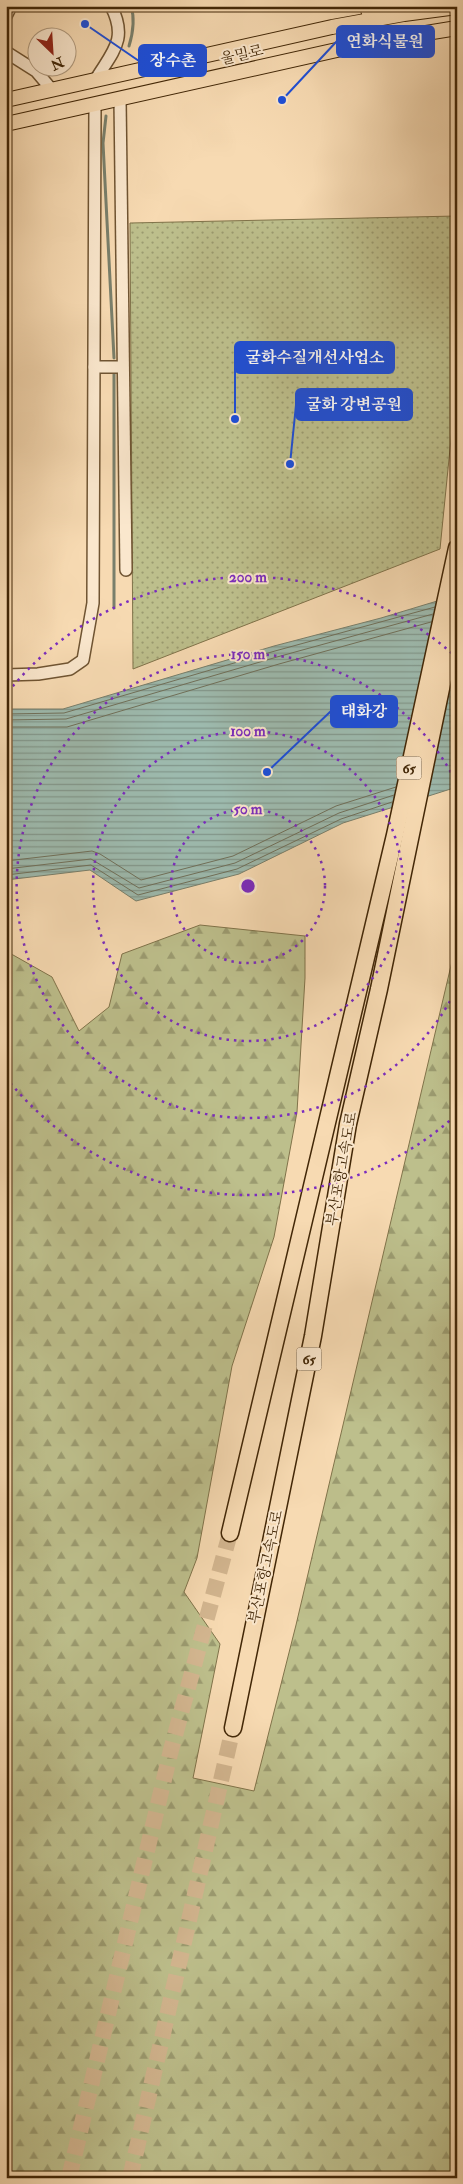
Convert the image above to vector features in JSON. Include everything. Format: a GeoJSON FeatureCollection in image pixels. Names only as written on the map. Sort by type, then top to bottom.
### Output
{"type":"FeatureCollection","features":[{"type":"Feature","properties":{"kind":"highway","name":"부산포항고속도로"},"geometry":{"type":"LineString","coordinates":[[230,1533],[396,834],[457,548]]}},
{"type":"Feature","properties":{"kind":"highway","name":"부산포항고속도로"},"geometry":{"type":"LineString","coordinates":[[233,1728],[313,1336],[348,1124],[379,989],[457,611]]}},
{"type":"Feature","properties":{"kind":"main road"},"geometry":{"type":"LineString","coordinates":[[367,6],[377,41]]}},
{"type":"Feature","properties":{"kind":"main road","name":"울밀로"},"geometry":{"type":"LineString","coordinates":[[6,100],[372,20],[457,7]]}},
{"type":"Feature","properties":{"kind":"main road","name":"울밀로"},"geometry":{"type":"LineString","coordinates":[[6,124],[377,41],[457,28]]}},
{"type":"Feature","properties":{"kind":"street"},"geometry":{"type":"LineString","coordinates":[[6,16],[11,6]]}},
{"type":"Feature","properties":{"kind":"street"},"geometry":{"type":"LineString","coordinates":[[96,80],[118,43],[119,23],[111,6]]}},
{"type":"Feature","properties":{"kind":"street"},"geometry":{"type":"LineString","coordinates":[[6,52],[36,71],[52,90]]}},
{"type":"Feature","properties":{"kind":"street"},"geometry":{"type":"LineString","coordinates":[[120,99],[126,570]]}},
{"type":"Feature","properties":{"kind":"street"},"geometry":{"type":"LineString","coordinates":[[6,675],[38,674],[70,669],[82,660],[93,603],[95,105]]}},
{"type":"Feature","properties":{"kind":"street"},"geometry":{"type":"LineString","coordinates":[[94,367],[122,367]]}},
{"type":"Feature","properties":{"kind":"green space"},"geometry":{"type":"Polygon","coordinates":[[[457,216],[457,379],[440,549],[133,669],[130,223],[457,216]]]}},
{"type":"Feature","properties":{"kind":"green space"},"geometry":{"type":"Polygon","coordinates":[[[200,925],[305,936],[305,978],[297,1112],[274,1237],[232,1366],[197,1558],[184,1592],[220,1644],[193,1778],[254,1791],[296,1625],[457,940],[457,2178],[6,2178],[6,951],[52,977],[79,1031],[109,1007],[122,954],[200,925]]]}},
{"type":"Feature","properties":{"kind":"water"},"geometry":{"type":"Polygon","coordinates":[[[457,595],[457,787],[343,823],[239,874],[136,901],[90,870],[6,880],[6,709],[63,709],[274,646],[381,618],[457,595]]]}},
{"type":"Feature","properties":{"kind":"waterway"},"geometry":{"type":"LineString","coordinates":[[129,46],[133,26],[131,6]]}},
{"type":"Feature","properties":{"kind":"waterway"},"geometry":{"type":"LineString","coordinates":[[106,116],[103,143],[114,358]]}},
{"type":"Feature","properties":{"kind":"waterway"},"geometry":{"type":"LineString","coordinates":[[114,374],[114,608]]}},
{"type":"Feature","properties":{"kind":"tunnel"},"geometry":{"type":"LineString","coordinates":[[69,2178],[171,1750],[230,1533]]}},
{"type":"Feature","properties":{"kind":"tunnel"},"geometry":{"type":"LineString","coordinates":[[130,2178],[233,1728]]}},
{"type":"Feature","properties":{"kind":"place","name":"장수촌"},"geometry":{"type":"Point","coordinates":[85,24]}},
{"type":"Feature","properties":{"kind":"place","name":"연화식물원"},"geometry":{"type":"Point","coordinates":[282,100]}},
{"type":"Feature","properties":{"kind":"place","name":"굴화수질개선사업소"},"geometry":{"type":"Point","coordinates":[235,419]}},
{"type":"Feature","properties":{"kind":"place","name":"굴화 강변공원"},"geometry":{"type":"Point","coordinates":[290,464]}},
{"type":"Feature","properties":{"kind":"place","name":"태화강"},"geometry":{"type":"Point","coordinates":[267,772]}}]}
